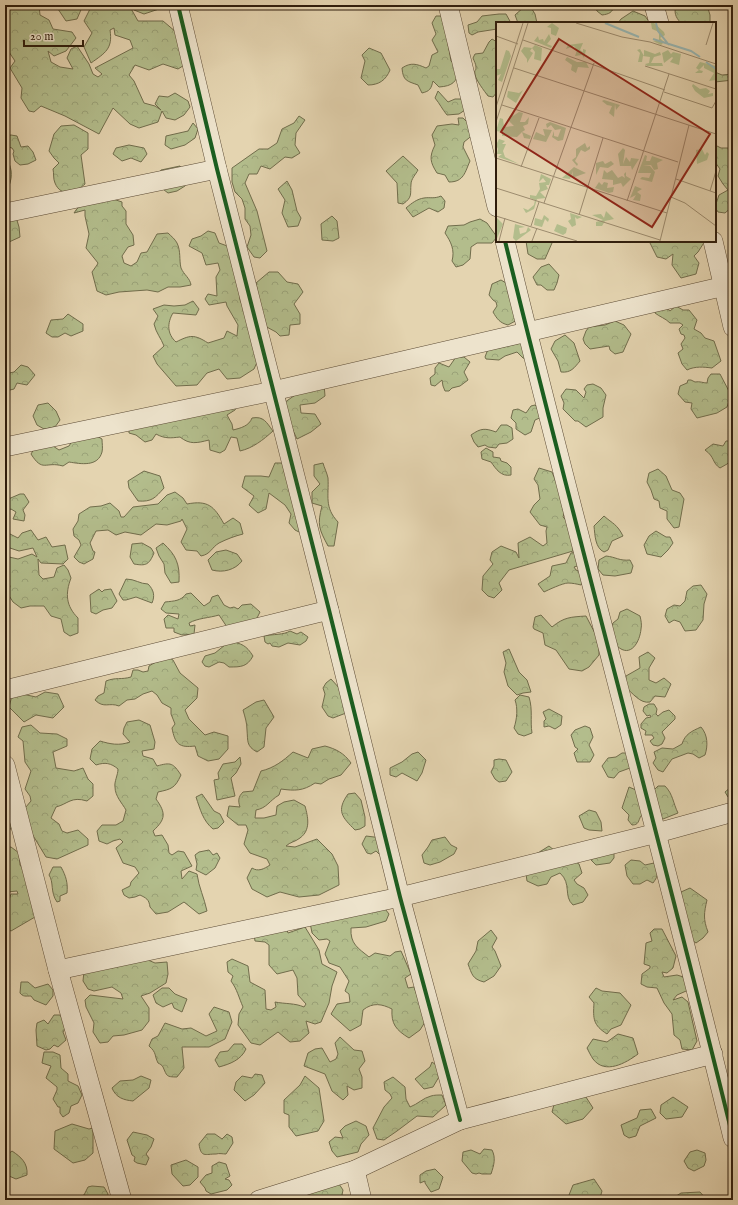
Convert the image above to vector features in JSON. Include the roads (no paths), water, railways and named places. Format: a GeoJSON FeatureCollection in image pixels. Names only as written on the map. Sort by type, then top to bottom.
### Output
{"type":"FeatureCollection","features":[{"type":"Feature","properties":{"kind":"street"},"geometry":{"type":"LineString","coordinates":[[178,5],[217,169],[400,897],[460,1120]]}},
{"type":"Feature","properties":{"kind":"street"},"geometry":{"type":"LineString","coordinates":[[448,5],[496,203]]}},
{"type":"Feature","properties":{"kind":"street"},"geometry":{"type":"LineString","coordinates":[[654,5],[659,22]]}},
{"type":"Feature","properties":{"kind":"street"},"geometry":{"type":"LineString","coordinates":[[5,213],[217,169]]}},
{"type":"Feature","properties":{"kind":"street"},"geometry":{"type":"LineString","coordinates":[[505,242],[657,833],[733,1138]]}},
{"type":"Feature","properties":{"kind":"street"},"geometry":{"type":"LineString","coordinates":[[713,242],[733,327]]}},
{"type":"Feature","properties":{"kind":"street"},"geometry":{"type":"LineString","coordinates":[[5,447],[273,391],[528,333],[724,286]]}},
{"type":"Feature","properties":{"kind":"street"},"geometry":{"type":"LineString","coordinates":[[5,690],[329,610]]}},
{"type":"Feature","properties":{"kind":"street"},"geometry":{"type":"LineString","coordinates":[[5,765],[58,970],[122,1200]]}},
{"type":"Feature","properties":{"kind":"street"},"geometry":{"type":"LineString","coordinates":[[58,970],[400,897],[657,833],[733,812]]}},
{"type":"Feature","properties":{"kind":"street"},"geometry":{"type":"LineString","coordinates":[[259,1200],[355,1170],[460,1120],[713,1054]]}},
{"type":"Feature","properties":{"kind":"street"},"geometry":{"type":"LineString","coordinates":[[355,1170],[362,1200]]}}]}
